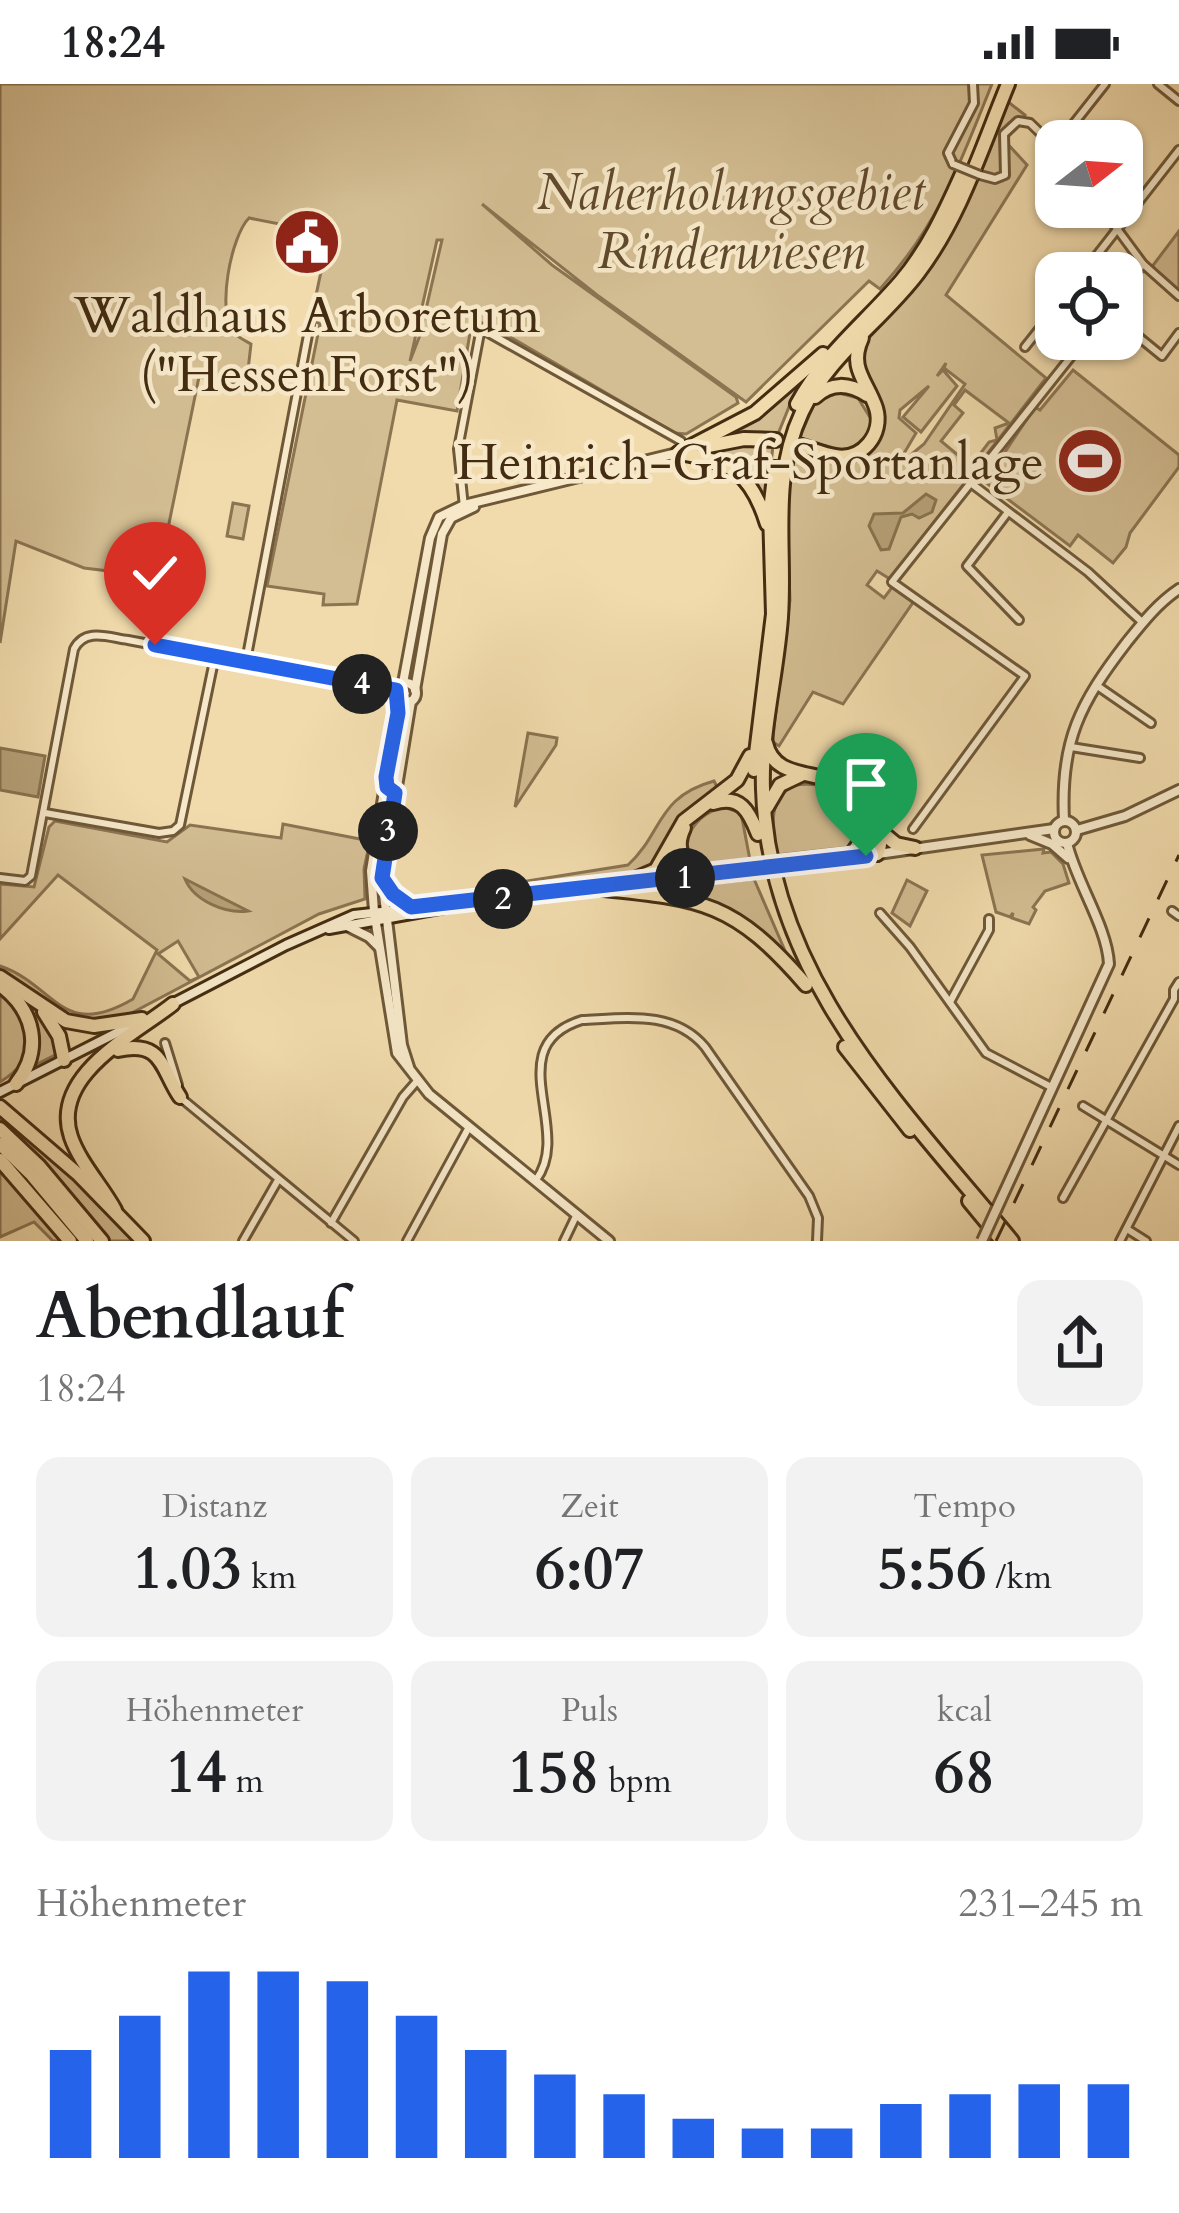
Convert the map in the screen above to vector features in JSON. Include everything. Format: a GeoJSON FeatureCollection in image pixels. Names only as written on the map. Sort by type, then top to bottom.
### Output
{"type":"FeatureCollection","features":[{"type":"Feature","properties":{"kind":"highway"},"geometry":{"type":"LineString","coordinates":[[1003,84],[940,240],[909,284],[828,369],[791,438],[781,486],[782,615],[765,730],[765,820],[785,914],[830,1011],[889,1092],[1012,1241]]}},
{"type":"Feature","properties":{"kind":"highway"},"geometry":{"type":"LineString","coordinates":[[758,834],[755,744],[772,614],[772,485],[790,420],[816,372],[904,278],[932,237],[1003,84]]}},
{"type":"Feature","properties":{"kind":"highway"},"geometry":{"type":"LineString","coordinates":[[799,445],[837,457],[860,451],[877,428],[872,400],[856,363],[858,347],[871,324]]}},
{"type":"Feature","properties":{"kind":"highway"},"geometry":{"type":"LineString","coordinates":[[680,447],[755,412],[848,334]]}},
{"type":"Feature","properties":{"kind":"highway"},"geometry":{"type":"LineString","coordinates":[[804,408],[820,392],[835,386],[853,388],[872,400]]}},
{"type":"Feature","properties":{"kind":"highway"},"geometry":{"type":"LineString","coordinates":[[680,447],[776,440]]}},
{"type":"Feature","properties":{"kind":"highway"},"geometry":{"type":"LineString","coordinates":[[680,447],[736,471],[755,492],[771,536]]}},
{"type":"Feature","properties":{"kind":"highway"},"geometry":{"type":"LineString","coordinates":[[765,730],[774,762],[803,774],[832,778],[857,793],[872,812],[873,829],[881,842],[877,854]]}},
{"type":"Feature","properties":{"kind":"highway"},"geometry":{"type":"LineString","coordinates":[[621,885],[651,874],[684,821],[740,776],[755,744]]}},
{"type":"Feature","properties":{"kind":"highway"},"geometry":{"type":"LineString","coordinates":[[765,820],[775,789],[803,774]]}},
{"type":"Feature","properties":{"kind":"highway"},"geometry":{"type":"LineString","coordinates":[[711,874],[689,865],[681,855],[680,838],[692,818],[712,803],[736,800],[749,812],[758,834],[777,916],[806,985],[854,1061],[1001,1241]]}},
{"type":"Feature","properties":{"kind":"highway"},"geometry":{"type":"LineString","coordinates":[[873,829],[896,844],[915,848]]}},
{"type":"Feature","properties":{"kind":"highway"},"geometry":{"type":"LineString","coordinates":[[849,858],[873,829]]}},
{"type":"Feature","properties":{"kind":"highway"},"geometry":{"type":"LineString","coordinates":[[664,859],[671,879]]}},
{"type":"Feature","properties":{"kind":"highway"},"geometry":{"type":"LineString","coordinates":[[596,888],[661,895],[720,910],[757,933],[806,985]]}},
{"type":"Feature","properties":{"kind":"highway"},"geometry":{"type":"LineString","coordinates":[[0,981],[80,1025],[142,1019]]}},
{"type":"Feature","properties":{"kind":"highway"},"geometry":{"type":"LineString","coordinates":[[0,981],[24,1010],[33,1039],[30,1065],[16,1084]]}},
{"type":"Feature","properties":{"kind":"highway"},"geometry":{"type":"LineString","coordinates":[[115,1210],[69,1131],[69,1105],[83,1076],[173,1004]]}},
{"type":"Feature","properties":{"kind":"highway"},"geometry":{"type":"LineString","coordinates":[[41,1006],[59,1036],[64,1060]]}},
{"type":"Feature","properties":{"kind":"highway"},"geometry":{"type":"LineString","coordinates":[[83,1076],[112,1053],[137,1048],[162,1060],[180,1097]]}},
{"type":"Feature","properties":{"kind":"highway"},"geometry":{"type":"LineString","coordinates":[[0,1107],[143,1241]]}},
{"type":"Feature","properties":{"kind":"highway"},"geometry":{"type":"LineString","coordinates":[[0,1129],[62,1191],[102,1241]]}},
{"type":"Feature","properties":{"kind":"highway"},"geometry":{"type":"LineString","coordinates":[[0,1144],[87,1241]]}},
{"type":"Feature","properties":{"kind":"highway"},"geometry":{"type":"LineString","coordinates":[[0,1160],[70,1241]]}},
{"type":"Feature","properties":{"kind":"street"},"geometry":{"type":"LineString","coordinates":[[973,84],[974,103],[948,153],[953,164],[994,179],[1005,175],[1004,134],[1013,123],[1035,127]]}},
{"type":"Feature","properties":{"kind":"street"},"geometry":{"type":"LineString","coordinates":[[1077,120],[1105,84]]}},
{"type":"Feature","properties":{"kind":"street"},"geometry":{"type":"LineString","coordinates":[[1158,84],[1179,101]]}},
{"type":"Feature","properties":{"kind":"street"},"geometry":{"type":"LineString","coordinates":[[1099,252],[1179,150]]}},
{"type":"Feature","properties":{"kind":"street"},"geometry":{"type":"LineString","coordinates":[[1117,229],[1134,252]]}},
{"type":"Feature","properties":{"kind":"street"},"geometry":{"type":"LineString","coordinates":[[1143,264],[1179,296]]}},
{"type":"Feature","properties":{"kind":"street"},"geometry":{"type":"LineString","coordinates":[[246,661],[311,319]]}},
{"type":"Feature","properties":{"kind":"street"},"geometry":{"type":"LineString","coordinates":[[464,507],[458,449],[480,333],[485,331],[680,447]]}},
{"type":"Feature","properties":{"kind":"street"},"geometry":{"type":"LineString","coordinates":[[1025,347],[1035,334]]}},
{"type":"Feature","properties":{"kind":"street"},"geometry":{"type":"LineString","coordinates":[[1143,340],[1162,356],[1179,334]]}},
{"type":"Feature","properties":{"kind":"street"},"geometry":{"type":"LineString","coordinates":[[914,829],[1024,676],[892,582],[1069,360]]}},
{"type":"Feature","properties":{"kind":"street"},"geometry":{"type":"LineString","coordinates":[[416,1080],[402,1045],[371,871],[399,691],[432,529],[444,514],[464,507],[680,447]]}},
{"type":"Feature","properties":{"kind":"street"},"geometry":{"type":"LineString","coordinates":[[972,484],[1088,572],[1142,622]]}},
{"type":"Feature","properties":{"kind":"street"},"geometry":{"type":"LineString","coordinates":[[464,507],[442,534],[382,878],[382,952],[397,1054],[416,1080],[469,1127],[609,1241]]}},
{"type":"Feature","properties":{"kind":"street"},"geometry":{"type":"LineString","coordinates":[[1008,512],[967,566],[1019,620]]}},
{"type":"Feature","properties":{"kind":"street"},"geometry":{"type":"LineString","coordinates":[[0,1092],[347,917],[1055,832],[1064,820],[1067,747],[1075,721],[1142,622],[1179,589]]}},
{"type":"Feature","properties":{"kind":"street"},"geometry":{"type":"LineString","coordinates":[[0,878],[25,881],[32,876],[74,649],[87,635],[399,691],[415,690]]}},
{"type":"Feature","properties":{"kind":"street"},"geometry":{"type":"LineString","coordinates":[[45,813],[159,833],[180,825],[215,656]]}},
{"type":"Feature","properties":{"kind":"street"},"geometry":{"type":"LineString","coordinates":[[1096,685],[1150,723]]}},
{"type":"Feature","properties":{"kind":"street"},"geometry":{"type":"LineString","coordinates":[[399,691],[411,701]]}},
{"type":"Feature","properties":{"kind":"street"},"geometry":{"type":"LineString","coordinates":[[1067,747],[1140,758]]}},
{"type":"Feature","properties":{"kind":"street"},"geometry":{"type":"LineString","coordinates":[[386,777],[387,787],[395,793]]}},
{"type":"Feature","properties":{"kind":"street"},"geometry":{"type":"LineString","coordinates":[[1077,830],[1125,816],[1179,790]]}},
{"type":"Feature","properties":{"kind":"street"},"geometry":{"type":"LineString","coordinates":[[1064,820],[1077,830],[1067,843]]}},
{"type":"Feature","properties":{"kind":"street"},"geometry":{"type":"LineString","coordinates":[[982,1241],[1109,964],[1067,843],[1055,832]]}},
{"type":"Feature","properties":{"kind":"street"},"geometry":{"type":"LineString","coordinates":[[1029,835],[1060,849],[1073,868]]}},
{"type":"Feature","properties":{"kind":"street"},"geometry":{"type":"LineString","coordinates":[[382,878],[411,907]]}},
{"type":"Feature","properties":{"kind":"street"},"geometry":{"type":"LineString","coordinates":[[321,931],[411,907],[475,902]]}},
{"type":"Feature","properties":{"kind":"street"},"geometry":{"type":"LineString","coordinates":[[880,914],[910,947],[986,1053],[1051,1088]]}},
{"type":"Feature","properties":{"kind":"street"},"geometry":{"type":"LineString","coordinates":[[950,1003],[989,920]]}},
{"type":"Feature","properties":{"kind":"street"},"geometry":{"type":"LineString","coordinates":[[346,926],[373,940],[382,952]]}},
{"type":"Feature","properties":{"kind":"street"},"geometry":{"type":"LineString","coordinates":[[1063,1198],[1177,988]]}},
{"type":"Feature","properties":{"kind":"street"},"geometry":{"type":"LineString","coordinates":[[536,1180],[549,1155],[539,1067],[554,1036],[582,1020],[673,1022],[690,1030],[706,1047],[809,1196],[818,1218],[817,1241]]}},
{"type":"Feature","properties":{"kind":"street"},"geometry":{"type":"LineString","coordinates":[[165,1043],[180,1097],[353,1241]]}},
{"type":"Feature","properties":{"kind":"street"},"geometry":{"type":"LineString","coordinates":[[331,1223],[416,1080]]}},
{"type":"Feature","properties":{"kind":"street"},"geometry":{"type":"LineString","coordinates":[[1083,1106],[1179,1165]]}},
{"type":"Feature","properties":{"kind":"street"},"geometry":{"type":"LineString","coordinates":[[1120,1241],[1179,1126]]}},
{"type":"Feature","properties":{"kind":"street"},"geometry":{"type":"LineString","coordinates":[[407,1241],[469,1127]]}},
{"type":"Feature","properties":{"kind":"street"},"geometry":{"type":"LineString","coordinates":[[243,1241],[278,1180]]}},
{"type":"Feature","properties":{"kind":"street"},"geometry":{"type":"LineString","coordinates":[[564,1241],[577,1214]]}},
{"type":"Feature","properties":{"kind":"street"},"geometry":{"type":"LineString","coordinates":[[1126,1229],[1146,1241]]}},
{"type":"Feature","properties":{"kind":"green space","name":"Naherholungsgebiet Rinderwiesen"},"geometry":{"type":"Polygon","coordinates":[[[0,84],[992,84],[946,192],[901,265],[880,289],[869,281],[746,402],[597,295],[482,204],[552,265],[736,397],[738,403],[686,434],[675,433],[486,323],[478,323],[470,333],[457,411],[397,400],[357,604],[323,605],[324,594],[267,586],[320,324],[311,319],[330,229],[325,228],[325,233],[249,218],[237,241],[226,292],[229,323],[234,333],[251,344],[247,379],[238,384],[199,377],[158,577],[84,568],[16,541],[0,643],[0,84]],[[437,240],[410,361],[420,335],[442,240],[437,240]]]}},
{"type":"Feature","properties":{"kind":"green space"},"geometry":{"type":"Polygon","coordinates":[[[1007,101],[1025,115],[1005,141],[1027,165],[946,295],[1046,378],[890,579],[877,571],[867,585],[884,598],[893,586],[914,601],[843,704],[813,692],[779,746],[773,742],[790,600],[786,505],[793,451],[849,463],[870,451],[883,421],[861,373],[862,345],[913,291],[1007,101]],[[946,363],[937,376],[943,370],[957,386],[921,432],[903,417],[929,386],[900,410],[899,418],[916,433],[896,467],[924,444],[965,384],[944,368],[946,363]],[[965,390],[954,405],[963,413],[941,441],[971,466],[989,442],[997,440],[995,428],[1009,423],[965,390]]]}},
{"type":"Feature","properties":{"kind":"green space"},"geometry":{"type":"Polygon","coordinates":[[[1179,231],[1179,291],[1151,268],[1179,231]]]}},
{"type":"Feature","properties":{"kind":"green space"},"geometry":{"type":"Polygon","coordinates":[[[813,368],[793,397],[778,434],[713,439],[813,368]]]}},
{"type":"Feature","properties":{"kind":"green space","name":"Heinrich-Graf-Sportanlage"},"geometry":{"type":"Polygon","coordinates":[[[1073,370],[1179,455],[1179,467],[1113,563],[1078,535],[1070,546],[985,482],[1035,407],[1040,410],[1073,370]]]}},
{"type":"Feature","properties":{"kind":"green space"},"geometry":{"type":"Polygon","coordinates":[[[835,392],[858,398],[871,419],[862,442],[844,449],[799,439],[815,402],[835,392]]]}},
{"type":"Feature","properties":{"kind":"green space"},"geometry":{"type":"Polygon","coordinates":[[[773,445],[766,514],[741,472],[696,453],[773,445]]]}},
{"type":"Feature","properties":{"kind":"green space"},"geometry":{"type":"Polygon","coordinates":[[[233,503],[249,506],[243,539],[227,536],[233,503]]]}},
{"type":"Feature","properties":{"kind":"green space"},"geometry":{"type":"Polygon","coordinates":[[[439,524],[413,681],[406,680],[434,530],[439,524]]]}},
{"type":"Feature","properties":{"kind":"green space"},"geometry":{"type":"Polygon","coordinates":[[[528,733],[557,738],[556,745],[515,807],[528,733]]]}},
{"type":"Feature","properties":{"kind":"green space"},"geometry":{"type":"Polygon","coordinates":[[[714,781],[717,787],[673,829],[657,862],[640,876],[504,892],[515,883],[628,865],[681,796],[714,781]]]}},
{"type":"Feature","properties":{"kind":"green space"},"geometry":{"type":"Polygon","coordinates":[[[796,785],[830,788],[847,799],[863,830],[850,847],[777,855],[776,805],[796,785]]]}},
{"type":"Feature","properties":{"kind":"green space"},"geometry":{"type":"Polygon","coordinates":[[[724,807],[741,813],[750,860],[709,865],[690,858],[685,841],[692,829],[705,815],[724,807]]]}},
{"type":"Feature","properties":{"kind":"green space"},"geometry":{"type":"Polygon","coordinates":[[[55,821],[167,842],[190,825],[281,838],[283,824],[370,841],[365,899],[319,914],[126,1016],[91,1021],[59,1011],[29,993],[0,973],[0,966],[60,1005],[90,1014],[133,999],[157,950],[58,875],[0,939],[0,884],[34,887],[49,827],[55,821]],[[178,941],[158,954],[190,981],[199,977],[178,941]]]}},
{"type":"Feature","properties":{"kind":"green space"},"geometry":{"type":"Polygon","coordinates":[[[1044,849],[1043,853],[1051,852],[1063,864],[1069,883],[1045,891],[1033,907],[1036,910],[1029,924],[1012,918],[1013,913],[1010,917],[996,912],[982,855],[1044,849]]]}},
{"type":"Feature","properties":{"kind":"green space"},"geometry":{"type":"Polygon","coordinates":[[[754,879],[789,960],[748,921],[721,907],[659,889],[754,879]]]}},
{"type":"Feature","properties":{"kind":"green space"},"geometry":{"type":"Polygon","coordinates":[[[907,880],[927,891],[910,926],[892,913],[907,880]]]}},
{"type":"Feature","properties":{"kind":"green space"},"geometry":{"type":"Polygon","coordinates":[[[8,984],[40,1014],[59,1053],[33,1066],[37,1051],[8,984]]]}},
{"type":"Feature","properties":{"kind":"green space"},"geometry":{"type":"Polygon","coordinates":[[[0,991],[19,1015],[28,1038],[23,1061],[0,1082],[0,991]]]}},
{"type":"Feature","properties":{"kind":"green space"},"geometry":{"type":"Polygon","coordinates":[[[0,1115],[88,1190],[134,1241],[110,1241],[0,1115]]]}},
{"type":"Feature","properties":{"kind":"green space"},"geometry":{"type":"Polygon","coordinates":[[[0,1170],[63,1241],[53,1241],[34,1222],[0,1237],[0,1170]]]}},
{"type":"Feature","properties":{"kind":"shaded area"},"geometry":{"type":"Polygon","coordinates":[[[926,494],[936,500],[932,512],[919,518],[912,514],[901,517],[889,549],[881,550],[869,526],[874,514],[903,513],[926,494]]]}},
{"type":"Feature","properties":{"kind":"shaded area"},"geometry":{"type":"Polygon","coordinates":[[[0,748],[45,756],[38,797],[0,790],[0,748]]]}},
{"type":"Feature","properties":{"kind":"shaded area"},"geometry":{"type":"Polygon","coordinates":[[[185,879],[248,911],[212,904],[185,879]]]}},
{"type":"Feature","properties":{"kind":"railway"},"geometry":{"type":"LineString","coordinates":[[996,1241],[1179,855]]}},
{"type":"Feature","properties":{"kind":"place","name":"Waldhaus Arboretum (\"HessenForst\")"},"geometry":{"type":"Point","coordinates":[307,242]}},
{"type":"Feature","properties":{"kind":"place","name":"Heinrich-Graf-Sportanlage"},"geometry":{"type":"Point","coordinates":[1090,461]}},
{"type":"Feature","properties":{"kind":"route"},"geometry":{"type":"LineString","coordinates":[[155,645],[396,690],[398,713],[386,777],[387,787],[395,793],[382,878],[411,907],[866,856]]}}]}
